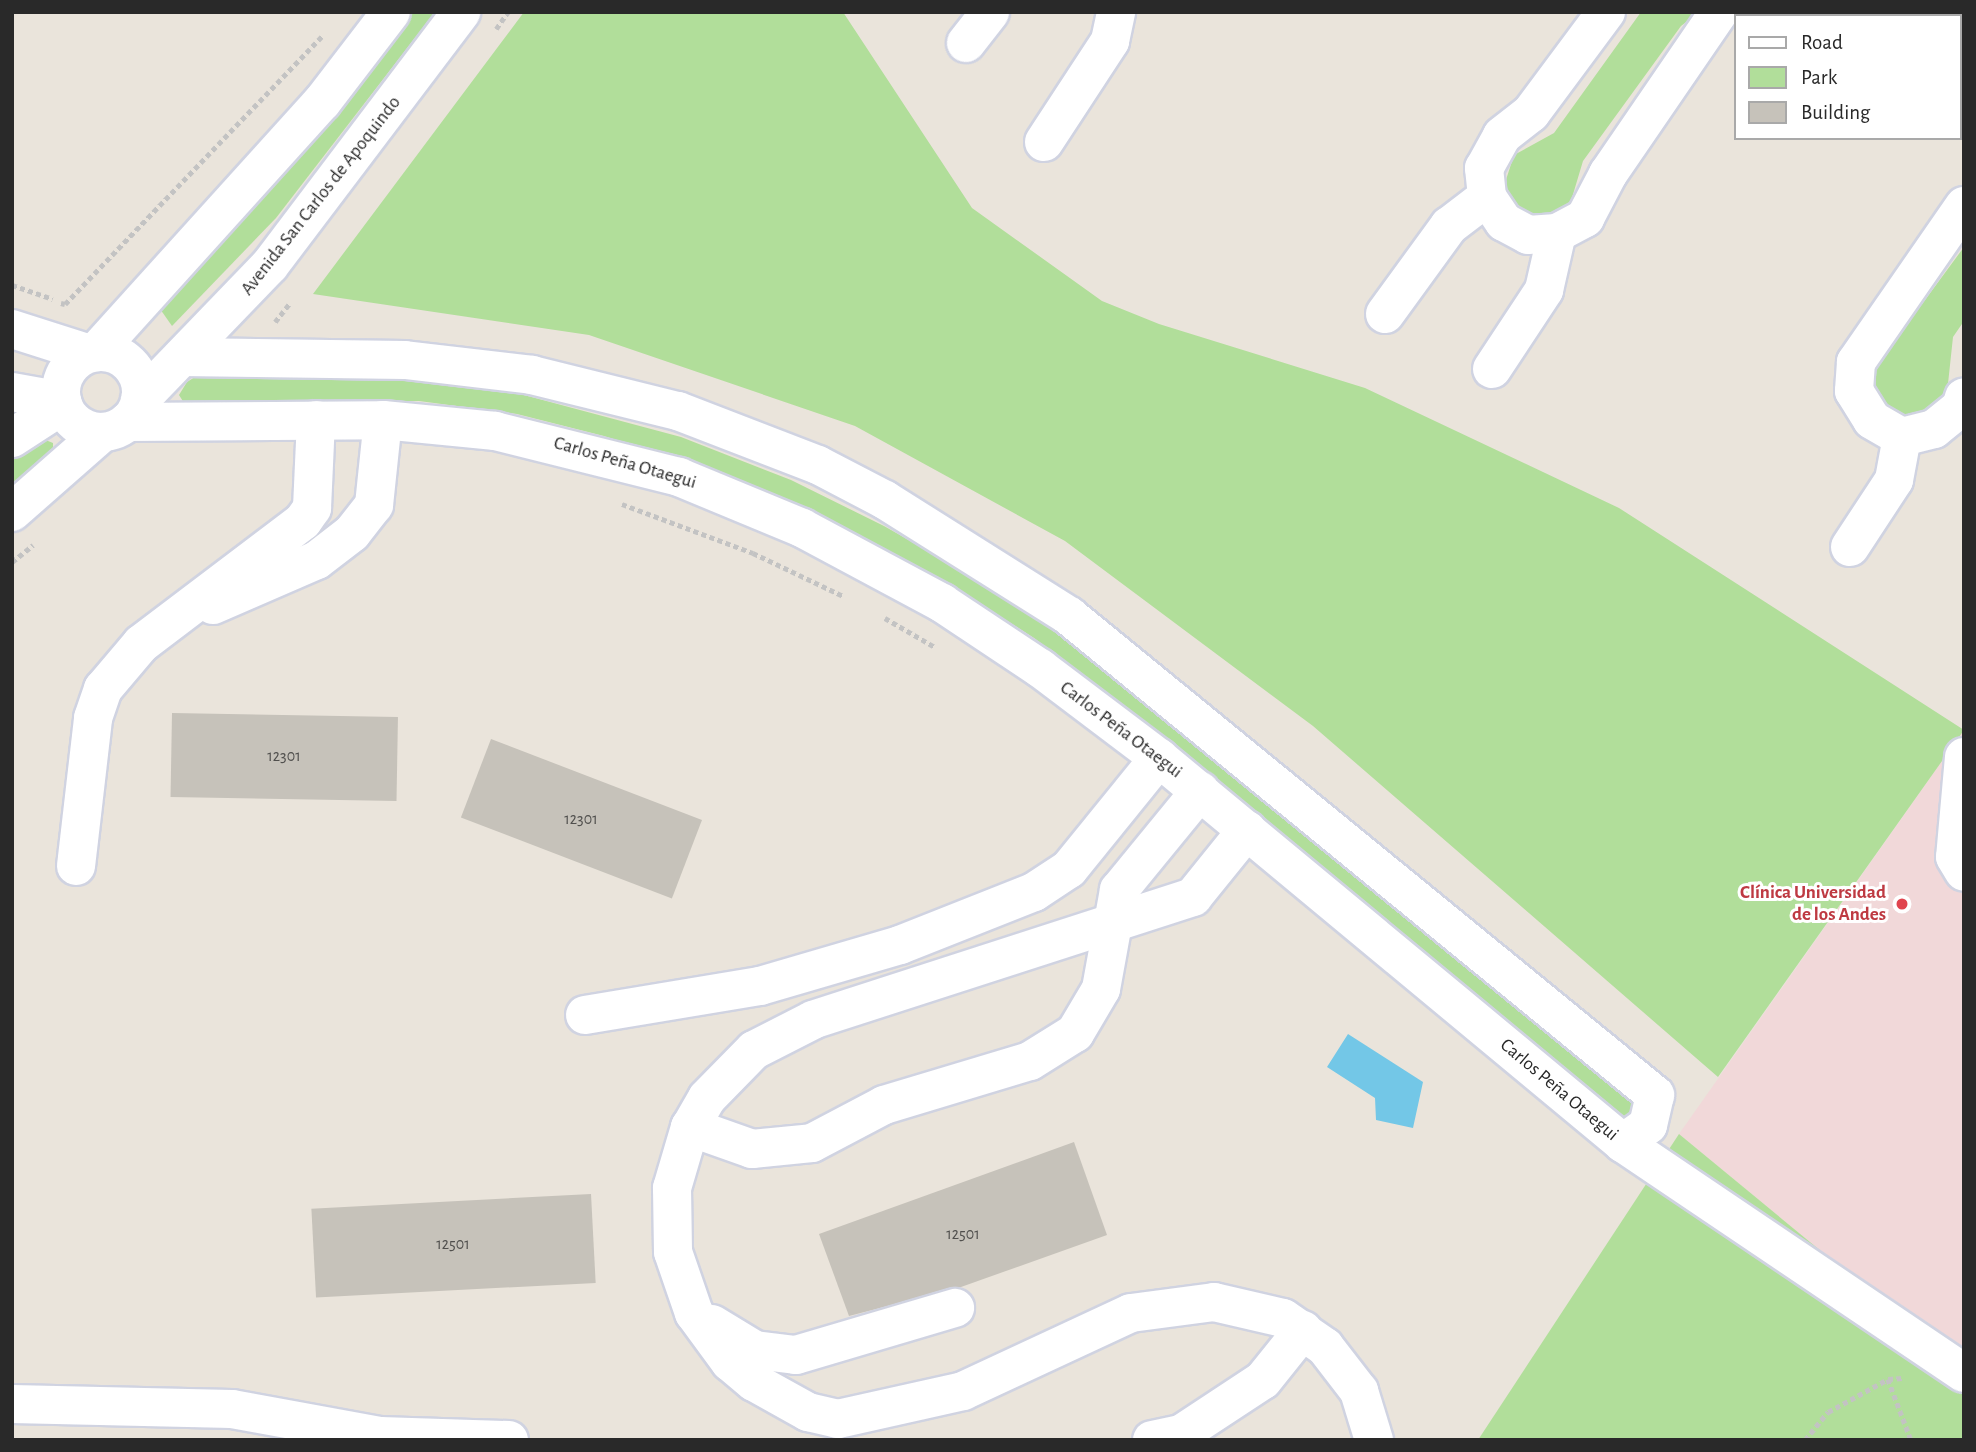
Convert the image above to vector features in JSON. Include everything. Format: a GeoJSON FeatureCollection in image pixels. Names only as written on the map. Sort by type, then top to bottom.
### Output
{"type":"FeatureCollection","features":[{"type":"Feature","properties":{"kind":"street"},"geometry":{"type":"LineString","coordinates":[[62,403],[64,375],[91,352],[322,102],[391,12]]}},
{"type":"Feature","properties":{"kind":"street","name":"Avenida San Carlos de Apoquindo"},"geometry":{"type":"LineString","coordinates":[[12,512],[123,418],[290,240],[461,12]]}},
{"type":"Feature","properties":{"kind":"street"},"geometry":{"type":"LineString","coordinates":[[966,43],[990,12]]}},
{"type":"Feature","properties":{"kind":"street"},"geometry":{"type":"LineString","coordinates":[[1044,142],[1110,41],[1116,12]]}},
{"type":"Feature","properties":{"kind":"street"},"geometry":{"type":"LineString","coordinates":[[1606,12],[1531,113],[1503,136],[1484,168],[1487,197],[1504,222],[1528,235],[1557,233],[1585,218],[1608,174],[1719,12]]}},
{"type":"Feature","properties":{"kind":"street"},"geometry":{"type":"LineString","coordinates":[[1385,314],[1449,226],[1487,197]]}},
{"type":"Feature","properties":{"kind":"street"},"geometry":{"type":"LineString","coordinates":[[1964,206],[1856,362],[1854,391],[1872,420],[1902,437],[1934,429],[1961,407],[1964,397]]}},
{"type":"Feature","properties":{"kind":"street"},"geometry":{"type":"LineString","coordinates":[[1492,369],[1545,290],[1557,233]]}},
{"type":"Feature","properties":{"kind":"street"},"geometry":{"type":"LineString","coordinates":[[12,329],[91,352],[120,356],[132,367],[123,418],[80,425],[62,403],[12,392]]}},
{"type":"Feature","properties":{"kind":"street","name":"Carlos Peña Otaegui"},"geometry":{"type":"LineString","coordinates":[[123,418],[383,420],[550,441],[679,477],[741,500],[942,603],[1159,758],[1623,1143],[1647,1125],[1655,1095],[1069,616],[885,500],[749,436],[606,390],[444,363],[182,357]]}},
{"type":"Feature","properties":{"kind":"street"},"geometry":{"type":"LineString","coordinates":[[12,438],[62,403]]}},
{"type":"Feature","properties":{"kind":"street"},"geometry":{"type":"LineString","coordinates":[[76,866],[93,718],[103,688],[141,645],[194,607],[312,508],[316,420]]}},
{"type":"Feature","properties":{"kind":"street"},"geometry":{"type":"LineString","coordinates":[[194,607],[226,604],[317,560],[352,533],[374,505],[383,420]]}},
{"type":"Feature","properties":{"kind":"street"},"geometry":{"type":"LineString","coordinates":[[1850,547],[1894,480],[1902,437]]}},
{"type":"Feature","properties":{"kind":"street"},"geometry":{"type":"LineString","coordinates":[[1964,757],[1955,858],[1964,872]]}},
{"type":"Feature","properties":{"kind":"street"},"geometry":{"type":"LineString","coordinates":[[585,1015],[760,986],[900,945],[1034,892],[1069,869],[1159,758]]}},
{"type":"Feature","properties":{"kind":"street"},"geometry":{"type":"LineString","coordinates":[[690,1127],[752,1149],[812,1143],[884,1105],[1030,1061],[1075,1033],[1101,989],[1109,928],[1119,890],[1200,791]]}},
{"type":"Feature","properties":{"kind":"street"},"geometry":{"type":"LineString","coordinates":[[1247,830],[1192,897],[1109,928],[907,988],[782,1033],[729,1072],[690,1127],[678,1157],[670,1220],[681,1283],[694,1312],[730,1362],[754,1382],[808,1412],[838,1419],[963,1391],[1132,1313],[1214,1302],[1260,1310],[1303,1330],[1344,1368],[1371,1417],[1374,1440]]}},
{"type":"Feature","properties":{"kind":"street"},"geometry":{"type":"LineString","coordinates":[[1623,1143],[1964,1373]]}},
{"type":"Feature","properties":{"kind":"street"},"geometry":{"type":"LineString","coordinates":[[694,1312],[755,1350],[796,1355],[955,1308]]}},
{"type":"Feature","properties":{"kind":"street"},"geometry":{"type":"LineString","coordinates":[[1152,1440],[1181,1434],[1263,1380],[1303,1330]]}},
{"type":"Feature","properties":{"kind":"street"},"geometry":{"type":"LineString","coordinates":[[12,1404],[232,1409],[380,1436],[509,1440]]}},
{"type":"Feature","properties":{"kind":"path"},"geometry":{"type":"LineString","coordinates":[[491,35],[508,12]]}},
{"type":"Feature","properties":{"kind":"path"},"geometry":{"type":"LineString","coordinates":[[12,285],[65,304],[325,32]]}},
{"type":"Feature","properties":{"kind":"path"},"geometry":{"type":"LineString","coordinates":[[278,359],[272,325],[296,294]]}},
{"type":"Feature","properties":{"kind":"path"},"geometry":{"type":"LineString","coordinates":[[614,502],[730,544],[853,600]]}},
{"type":"Feature","properties":{"kind":"path"},"geometry":{"type":"LineString","coordinates":[[876,613],[945,653]]}},
{"type":"Feature","properties":{"kind":"path"},"geometry":{"type":"LineString","coordinates":[[1805,1440],[1828,1412],[1888,1378],[1913,1378]]}},
{"type":"Feature","properties":{"kind":"path"},"geometry":{"type":"LineString","coordinates":[[1888,1378],[1911,1440]]}},
{"type":"Feature","properties":{"kind":"shaded area","name":"Clínica Universidad de los Andes"},"geometry":{"type":"Polygon","coordinates":[[[1964,730],[1964,1369],[1679,1134],[1964,730]]]}},
{"type":"Feature","properties":{"kind":"green space"},"geometry":{"type":"Polygon","coordinates":[[[413,12],[435,12],[276,218],[172,326],[158,306],[413,12]]]}},
{"type":"Feature","properties":{"kind":"green space"},"geometry":{"type":"Polygon","coordinates":[[[524,12],[843,12],[972,208],[1102,301],[1159,324],[1365,388],[1619,508],[1964,730],[1718,1077],[1313,726],[1065,541],[855,426],[589,335],[313,294],[524,12]]]}},
{"type":"Feature","properties":{"kind":"green space"},"geometry":{"type":"Polygon","coordinates":[[[1641,12],[1699,12],[1681,26],[1583,161],[1571,201],[1558,213],[1533,216],[1515,206],[1504,186],[1514,155],[1554,133],[1641,12]]]}},
{"type":"Feature","properties":{"kind":"green space"},"geometry":{"type":"Polygon","coordinates":[[[1964,247],[1964,321],[1953,337],[1947,393],[1925,414],[1902,415],[1878,400],[1869,376],[1964,247]]]}},
{"type":"Feature","properties":{"kind":"green space"},"geometry":{"type":"Polygon","coordinates":[[[206,370],[429,380],[505,390],[681,437],[791,480],[884,526],[1048,619],[1635,1099],[1633,1118],[1625,1117],[1147,723],[1034,638],[941,579],[716,473],[604,436],[517,414],[419,401],[186,406],[179,395],[187,382],[206,370]]]}},
{"type":"Feature","properties":{"kind":"green space"},"geometry":{"type":"Polygon","coordinates":[[[33,435],[53,443],[53,452],[12,485],[12,446],[33,435]]]}},
{"type":"Feature","properties":{"kind":"green space"},"geometry":{"type":"Polygon","coordinates":[[[1679,1134],[1964,1369],[1964,1440],[1478,1440],[1679,1134]]]}},
{"type":"Feature","properties":{"kind":"water"},"geometry":{"type":"Polygon","coordinates":[[[1348,1034],[1423,1082],[1413,1128],[1376,1120],[1375,1098],[1327,1067],[1348,1034]]]}},
{"type":"Feature","properties":{"kind":"building"},"geometry":{"type":"Polygon","coordinates":[[[172,713],[398,717],[396,801],[171,797],[172,713]]]}},
{"type":"Feature","properties":{"kind":"building"},"geometry":{"type":"Polygon","coordinates":[[[491,739],[702,820],[672,898],[461,817],[491,739]]]}},
{"type":"Feature","properties":{"kind":"building"},"geometry":{"type":"Polygon","coordinates":[[[1074,1142],[1107,1235],[961,1287],[849,1316],[819,1234],[1074,1142]]]}},
{"type":"Feature","properties":{"kind":"building"},"geometry":{"type":"Polygon","coordinates":[[[591,1194],[596,1283],[316,1298],[311,1209],[591,1194]]]}},
{"type":"Feature","properties":{"kind":"place","name":"Clínica Universidad de los Andes"},"geometry":{"type":"Point","coordinates":[1902,904]}}]}
